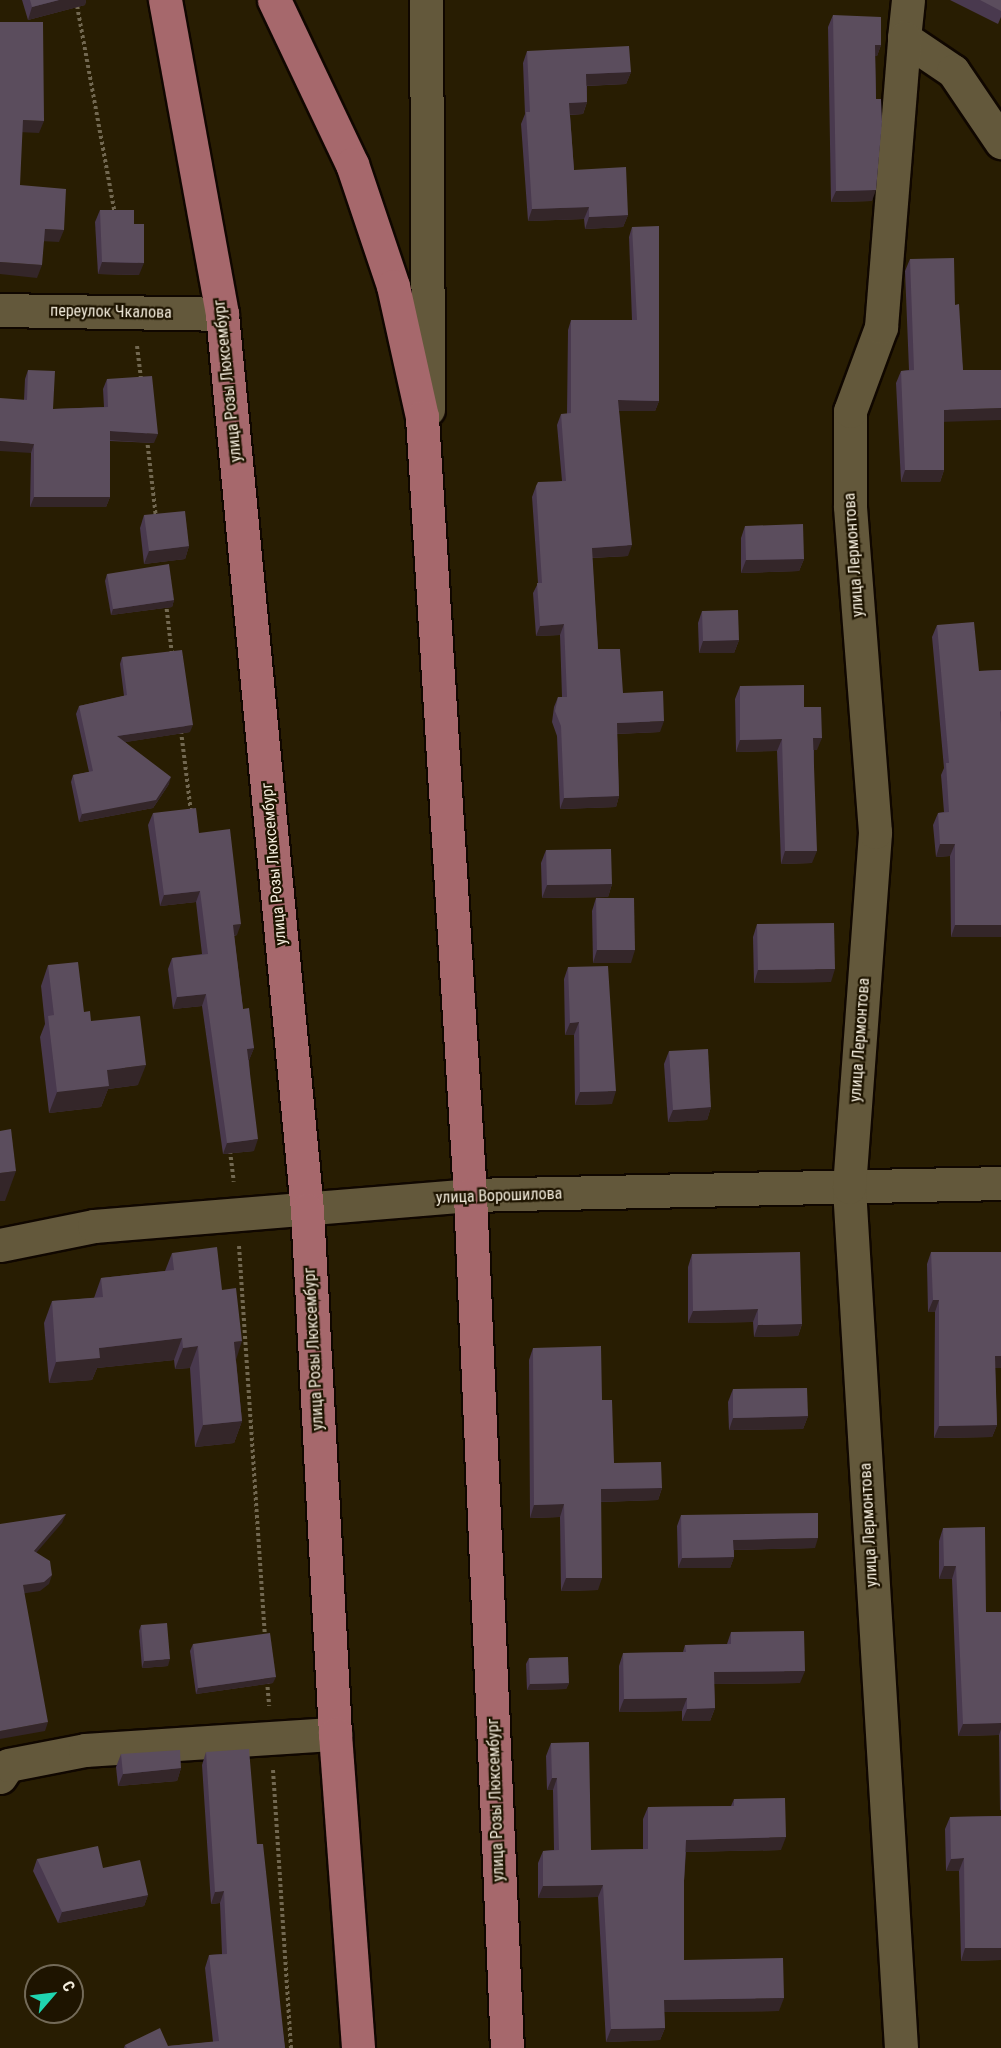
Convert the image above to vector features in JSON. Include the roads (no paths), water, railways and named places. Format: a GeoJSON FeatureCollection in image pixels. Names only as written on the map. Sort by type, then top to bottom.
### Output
{"type":"FeatureCollection","features":[{"type":"Feature","properties":{"kind":"main road","name":"улица Розы Люксембург"},"geometry":{"type":"LineString","coordinates":[[165,0],[222,314],[307,1210],[335,1734],[358,2048]]}},
{"type":"Feature","properties":{"kind":"main road","name":"улица Розы Люксембург"},"geometry":{"type":"LineString","coordinates":[[274,0],[352,164],[393,286],[422,417],[470,1195],[507,2048]]}},
{"type":"Feature","properties":{"kind":"street","name":"улица Розы Люксембург"},"geometry":{"type":"LineString","coordinates":[[426,0],[428,510]]}},
{"type":"Feature","properties":{"kind":"street","name":"улица Лермонтова"},"geometry":{"type":"LineString","coordinates":[[901,2048],[849,1187],[875,832],[850,506],[850,411],[881,327],[908,0]]}},
{"type":"Feature","properties":{"kind":"street"},"geometry":{"type":"LineString","coordinates":[[904,38],[953,70],[1001,142]]}},
{"type":"Feature","properties":{"kind":"street","name":"переулок Чкалова"},"geometry":{"type":"LineString","coordinates":[[0,310],[222,314]]}},
{"type":"Feature","properties":{"kind":"street","name":"улица Ворошилова"},"geometry":{"type":"LineString","coordinates":[[0,1245],[94,1226],[470,1195],[1001,1183]]}},
{"type":"Feature","properties":{"kind":"street"},"geometry":{"type":"LineString","coordinates":[[0,1777],[8,1765],[85,1750],[335,1734]]}}]}
